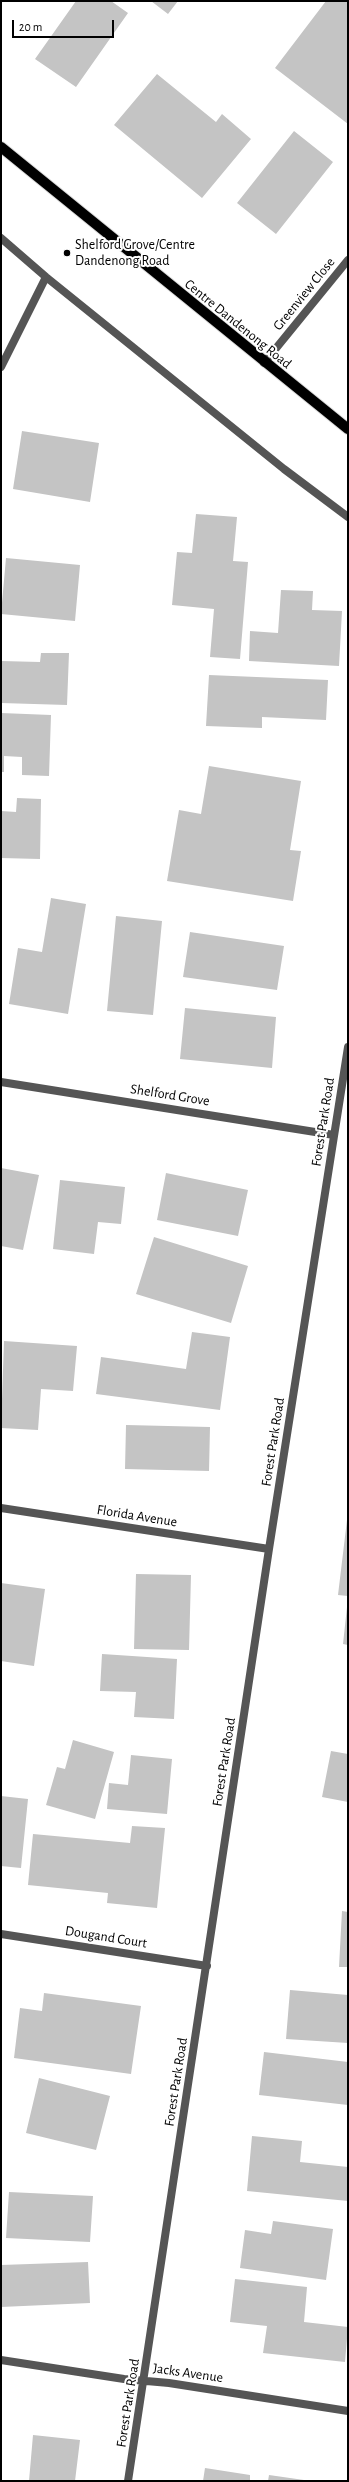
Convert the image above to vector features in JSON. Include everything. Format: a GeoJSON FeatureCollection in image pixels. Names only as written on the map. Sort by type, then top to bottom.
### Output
{"type":"FeatureCollection","features":[{"type":"Feature","properties":{"kind":"main road","name":"Centre Dandenong Road"},"geometry":{"type":"LineString","coordinates":[[1,148],[264,363],[348,429]]}},
{"type":"Feature","properties":{"kind":"street"},"geometry":{"type":"LineString","coordinates":[[1,238],[46,277],[284,469],[348,517]]}},
{"type":"Feature","properties":{"kind":"street","name":"Greenview Close"},"geometry":{"type":"LineString","coordinates":[[264,363],[348,260]]}},
{"type":"Feature","properties":{"kind":"street"},"geometry":{"type":"LineString","coordinates":[[1,366],[46,277]]}},
{"type":"Feature","properties":{"kind":"street","name":"Forest Park Road"},"geometry":{"type":"LineString","coordinates":[[128,2481],[269,1549],[348,1047]]}},
{"type":"Feature","properties":{"kind":"street","name":"Shelford Grove"},"geometry":{"type":"LineString","coordinates":[[1,1082],[334,1135]]}},
{"type":"Feature","properties":{"kind":"street","name":"Florida Avenue"},"geometry":{"type":"LineString","coordinates":[[1,1508],[269,1549]]}},
{"type":"Feature","properties":{"kind":"street","name":"Dougand Court"},"geometry":{"type":"LineString","coordinates":[[1,1934],[207,1966]]}},
{"type":"Feature","properties":{"kind":"street","name":"Jacks Avenue"},"geometry":{"type":"LineString","coordinates":[[1,2360],[348,2411]]}},
{"type":"Feature","properties":{"kind":"building"},"geometry":{"type":"Polygon","coordinates":[[[76,1],[111,1],[128,13],[76,87],[35,59],[76,1]]]}},
{"type":"Feature","properties":{"kind":"building"},"geometry":{"type":"Polygon","coordinates":[[[151,1],[178,1],[168,14],[151,1]]]}},
{"type":"Feature","properties":{"kind":"building"},"geometry":{"type":"Polygon","coordinates":[[[326,1],[348,1],[348,124],[275,68],[326,1]]]}},
{"type":"Feature","properties":{"kind":"building"},"geometry":{"type":"Polygon","coordinates":[[[157,74],[216,122],[222,114],[251,139],[202,198],[114,125],[157,74]]]}},
{"type":"Feature","properties":{"kind":"building"},"geometry":{"type":"Polygon","coordinates":[[[294,131],[333,162],[276,234],[237,203],[294,131]]]}},
{"type":"Feature","properties":{"kind":"building"},"geometry":{"type":"Polygon","coordinates":[[[22,431],[99,443],[90,502],[13,489],[22,431]]]}},
{"type":"Feature","properties":{"kind":"building"},"geometry":{"type":"Polygon","coordinates":[[[196,514],[237,517],[233,561],[248,562],[240,659],[210,657],[214,609],[172,605],[177,552],[192,553],[196,514]]]}},
{"type":"Feature","properties":{"kind":"building"},"geometry":{"type":"Polygon","coordinates":[[[6,558],[80,565],[75,621],[1,614],[6,558]]]}},
{"type":"Feature","properties":{"kind":"building"},"geometry":{"type":"Polygon","coordinates":[[[281,590],[313,591],[312,610],[342,611],[339,666],[249,661],[250,631],[278,633],[281,590]]]}},
{"type":"Feature","properties":{"kind":"building"},"geometry":{"type":"Polygon","coordinates":[[[41,653],[69,653],[67,705],[1,703],[1,661],[40,662],[41,653]]]}},
{"type":"Feature","properties":{"kind":"building"},"geometry":{"type":"Polygon","coordinates":[[[209,675],[328,680],[326,720],[262,717],[262,728],[206,726],[209,675]]]}},
{"type":"Feature","properties":{"kind":"building"},"geometry":{"type":"Polygon","coordinates":[[[1,713],[51,715],[49,776],[22,775],[22,757],[4,756],[4,772],[1,772],[1,713]]]}},
{"type":"Feature","properties":{"kind":"building"},"geometry":{"type":"Polygon","coordinates":[[[209,766],[301,781],[290,850],[301,851],[293,901],[167,881],[179,810],[201,814],[209,766]]]}},
{"type":"Feature","properties":{"kind":"building"},"geometry":{"type":"Polygon","coordinates":[[[17,798],[41,799],[40,859],[1,858],[1,811],[16,812],[17,798]]]}},
{"type":"Feature","properties":{"kind":"building"},"geometry":{"type":"Polygon","coordinates":[[[51,898],[86,904],[68,1014],[9,1004],[18,948],[42,952],[51,898]]]}},
{"type":"Feature","properties":{"kind":"building"},"geometry":{"type":"Polygon","coordinates":[[[116,916],[162,921],[153,1015],[107,1011],[116,916]]]}},
{"type":"Feature","properties":{"kind":"building"},"geometry":{"type":"Polygon","coordinates":[[[190,932],[284,946],[277,990],[183,977],[190,932]]]}},
{"type":"Feature","properties":{"kind":"building"},"geometry":{"type":"Polygon","coordinates":[[[185,1008],[276,1017],[272,1068],[180,1059],[185,1008]]]}},
{"type":"Feature","properties":{"kind":"building"},"geometry":{"type":"Polygon","coordinates":[[[1,1168],[39,1175],[23,1250],[1,1246],[1,1168]]]}},
{"type":"Feature","properties":{"kind":"building"},"geometry":{"type":"Polygon","coordinates":[[[166,1173],[248,1190],[238,1236],[157,1220],[166,1173]]]}},
{"type":"Feature","properties":{"kind":"building"},"geometry":{"type":"Polygon","coordinates":[[[60,1180],[125,1187],[121,1224],[98,1222],[94,1254],[53,1249],[60,1180]]]}},
{"type":"Feature","properties":{"kind":"building"},"geometry":{"type":"Polygon","coordinates":[[[154,1237],[248,1266],[231,1323],[136,1294],[154,1237]]]}},
{"type":"Feature","properties":{"kind":"building"},"geometry":{"type":"Polygon","coordinates":[[[192,1332],[230,1337],[220,1410],[96,1394],[101,1357],[186,1369],[192,1332]]]}},
{"type":"Feature","properties":{"kind":"building"},"geometry":{"type":"Polygon","coordinates":[[[4,1341],[77,1346],[73,1391],[41,1389],[38,1430],[1,1428],[4,1341]]]}},
{"type":"Feature","properties":{"kind":"building"},"geometry":{"type":"Polygon","coordinates":[[[126,1425],[210,1427],[209,1471],[125,1469],[126,1425]]]}},
{"type":"Feature","properties":{"kind":"building"},"geometry":{"type":"Polygon","coordinates":[[[348,1520],[348,1596],[338,1595],[348,1520]]]}},
{"type":"Feature","properties":{"kind":"building"},"geometry":{"type":"Polygon","coordinates":[[[136,1574],[191,1575],[189,1650],[134,1649],[136,1574]]]}},
{"type":"Feature","properties":{"kind":"building"},"geometry":{"type":"Polygon","coordinates":[[[1,1583],[45,1589],[34,1666],[1,1661],[1,1583]]]}},
{"type":"Feature","properties":{"kind":"building"},"geometry":{"type":"Polygon","coordinates":[[[348,1607],[348,1645],[343,1644],[348,1607]]]}},
{"type":"Feature","properties":{"kind":"building"},"geometry":{"type":"Polygon","coordinates":[[[102,1654],[177,1659],[174,1719],[134,1717],[136,1692],[100,1691],[102,1654]]]}},
{"type":"Feature","properties":{"kind":"building"},"geometry":{"type":"Polygon","coordinates":[[[73,1740],[114,1752],[95,1819],[46,1805],[57,1767],[65,1769],[73,1740]]]}},
{"type":"Feature","properties":{"kind":"building"},"geometry":{"type":"Polygon","coordinates":[[[331,1751],[348,1754],[348,1802],[322,1797],[331,1751]]]}},
{"type":"Feature","properties":{"kind":"building"},"geometry":{"type":"Polygon","coordinates":[[[131,1755],[172,1759],[167,1814],[107,1809],[109,1783],[128,1785],[131,1755]]]}},
{"type":"Feature","properties":{"kind":"building"},"geometry":{"type":"Polygon","coordinates":[[[1,1796],[28,1799],[21,1868],[1,1866],[1,1796]]]}},
{"type":"Feature","properties":{"kind":"building"},"geometry":{"type":"Polygon","coordinates":[[[132,1826],[165,1828],[157,1908],[107,1903],[108,1893],[28,1885],[33,1834],[130,1843],[132,1826]]]}},
{"type":"Feature","properties":{"kind":"building"},"geometry":{"type":"Polygon","coordinates":[[[342,1911],[348,1912],[348,1967],[339,1967],[342,1911]]]}},
{"type":"Feature","properties":{"kind":"building"},"geometry":{"type":"Polygon","coordinates":[[[290,1990],[348,1995],[348,2043],[286,2039],[290,1990]]]}},
{"type":"Feature","properties":{"kind":"building"},"geometry":{"type":"Polygon","coordinates":[[[44,1993],[141,2006],[131,2074],[14,2058],[20,2008],[42,2011],[44,1993]]]}},
{"type":"Feature","properties":{"kind":"building"},"geometry":{"type":"Polygon","coordinates":[[[264,2052],[348,2062],[348,2105],[259,2095],[264,2052]]]}},
{"type":"Feature","properties":{"kind":"building"},"geometry":{"type":"Polygon","coordinates":[[[39,2078],[110,2096],[96,2150],[26,2133],[39,2078]]]}},
{"type":"Feature","properties":{"kind":"building"},"geometry":{"type":"Polygon","coordinates":[[[252,2136],[302,2141],[300,2162],[348,2167],[348,2201],[247,2191],[252,2136]]]}},
{"type":"Feature","properties":{"kind":"building"},"geometry":{"type":"Polygon","coordinates":[[[9,2192],[93,2196],[90,2242],[6,2238],[9,2192]]]}},
{"type":"Feature","properties":{"kind":"building"},"geometry":{"type":"Polygon","coordinates":[[[273,2221],[333,2229],[326,2280],[240,2268],[245,2230],[271,2234],[273,2221]]]}},
{"type":"Feature","properties":{"kind":"building"},"geometry":{"type":"Polygon","coordinates":[[[88,2262],[90,2303],[1,2307],[1,2265],[88,2262]]]}},
{"type":"Feature","properties":{"kind":"building"},"geometry":{"type":"Polygon","coordinates":[[[235,2279],[307,2287],[304,2322],[348,2327],[345,2362],[263,2353],[267,2326],[230,2322],[235,2279]]]}},
{"type":"Feature","properties":{"kind":"building"},"geometry":{"type":"Polygon","coordinates":[[[33,2435],[80,2440],[75,2481],[29,2481],[33,2435]]]}},
{"type":"Feature","properties":{"kind":"building"},"geometry":{"type":"Polygon","coordinates":[[[205,2468],[250,2475],[250,2481],[203,2481],[205,2468]]]}},
{"type":"Feature","properties":{"kind":"building"},"geometry":{"type":"Polygon","coordinates":[[[269,2475],[304,2480],[304,2481],[268,2481],[269,2475]]]}},
{"type":"Feature","properties":{"kind":"place","name":"Shelford Grove/Centre Dandenong Road"},"geometry":{"type":"Point","coordinates":[67,253]}}]}
